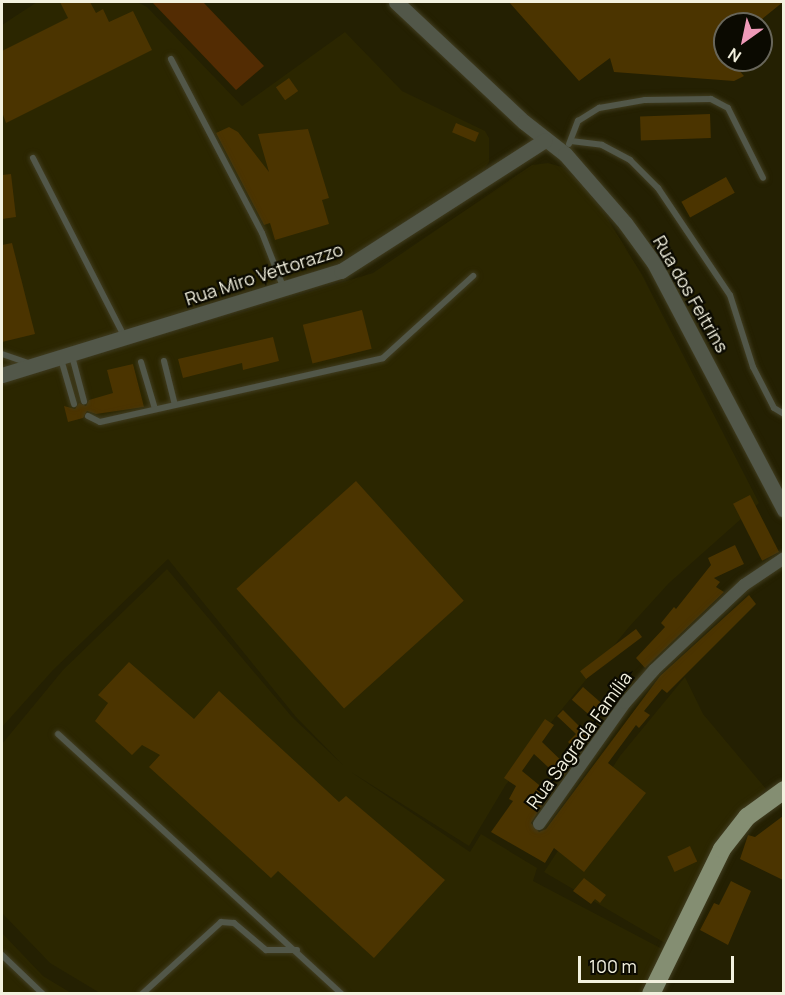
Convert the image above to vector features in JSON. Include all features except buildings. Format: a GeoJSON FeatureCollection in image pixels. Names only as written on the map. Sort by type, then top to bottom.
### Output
{"type":"FeatureCollection","features":[{"type":"Feature","properties":{"kind":"main road"},"geometry":{"type":"LineString","coordinates":[[651,993],[722,849],[747,817],[783,790]]}},
{"type":"Feature","properties":{"kind":"main road"},"geometry":{"type":"LineString","coordinates":[[659,993],[721,864],[749,825],[783,800]]}},
{"type":"Feature","properties":{"kind":"street","name":"Rua dos Feltrins"},"geometry":{"type":"LineString","coordinates":[[396,2],[545,140],[568,147],[654,263],[783,510]]}},
{"type":"Feature","properties":{"kind":"street","name":"Rua Miro Vettorazzo"},"geometry":{"type":"LineString","coordinates":[[2,375],[284,289],[360,261],[545,140]]}},
{"type":"Feature","properties":{"kind":"street","name":"Rua Sagrada Família"},"geometry":{"type":"LineString","coordinates":[[539,824],[625,703],[654,670],[744,585],[783,558]]}},
{"type":"Feature","properties":{"kind":"lane"},"geometry":{"type":"LineString","coordinates":[[171,59],[262,232],[284,289]]}},
{"type":"Feature","properties":{"kind":"lane"},"geometry":{"type":"LineString","coordinates":[[763,178],[721,101],[645,100],[599,108],[578,121],[568,147],[602,146],[630,160],[658,188],[730,295],[753,367],[774,408],[783,414]]}},
{"type":"Feature","properties":{"kind":"lane"},"geometry":{"type":"LineString","coordinates":[[33,158],[126,339]]}},
{"type":"Feature","properties":{"kind":"lane"},"geometry":{"type":"LineString","coordinates":[[88,416],[100,422],[383,358],[473,276]]}},
{"type":"Feature","properties":{"kind":"lane"},"geometry":{"type":"LineString","coordinates":[[2,354],[34,366]]}},
{"type":"Feature","properties":{"kind":"lane"},"geometry":{"type":"LineString","coordinates":[[66,357],[84,401]]}},
{"type":"Feature","properties":{"kind":"lane"},"geometry":{"type":"LineString","coordinates":[[66,357],[74,404]]}},
{"type":"Feature","properties":{"kind":"lane"},"geometry":{"type":"LineString","coordinates":[[164,361],[175,405]]}},
{"type":"Feature","properties":{"kind":"lane"},"geometry":{"type":"LineString","coordinates":[[141,362],[155,409]]}},
{"type":"Feature","properties":{"kind":"lane"},"geometry":{"type":"LineString","coordinates":[[774,408],[783,403]]}},
{"type":"Feature","properties":{"kind":"lane"},"geometry":{"type":"LineString","coordinates":[[58,734],[342,993]]}},
{"type":"Feature","properties":{"kind":"lane"},"geometry":{"type":"LineString","coordinates":[[142,993],[221,922],[234,923],[266,950],[297,950]]}},
{"type":"Feature","properties":{"kind":"lane"},"geometry":{"type":"LineString","coordinates":[[2,955],[43,993]]}},
{"type":"Feature","properties":{"kind":"shaded area"},"geometry":{"type":"Polygon","coordinates":[[[37,2],[137,2],[147,7],[242,106],[345,32],[402,91],[485,131],[489,138],[489,162],[484,169],[340,262],[2,368],[2,25],[37,2]]]}},
{"type":"Feature","properties":{"kind":"shaded area"},"geometry":{"type":"Polygon","coordinates":[[[152,2],[203,2],[264,66],[236,90],[152,2]]]}},
{"type":"Feature","properties":{"kind":"shaded area"},"geometry":{"type":"Polygon","coordinates":[[[548,163],[562,167],[582,184],[606,216],[642,275],[759,503],[669,583],[629,627],[549,725],[505,786],[469,846],[351,772],[470,852],[481,834],[537,868],[533,881],[666,951],[643,993],[100,993],[50,963],[2,913],[2,744],[63,670],[167,569],[292,717],[343,765],[296,717],[168,559],[53,670],[2,727],[2,384],[373,273],[532,165],[548,163]]]}},
{"type":"Feature","properties":{"kind":"shaded area"},"geometry":{"type":"Polygon","coordinates":[[[685,677],[703,714],[766,789],[729,824],[665,943],[544,872],[620,756],[685,677]]]}},
{"type":"Feature","properties":{"kind":"shaded area"},"geometry":{"type":"Polygon","coordinates":[[[2,933],[43,976],[71,993],[2,993],[2,933]]]}}]}
